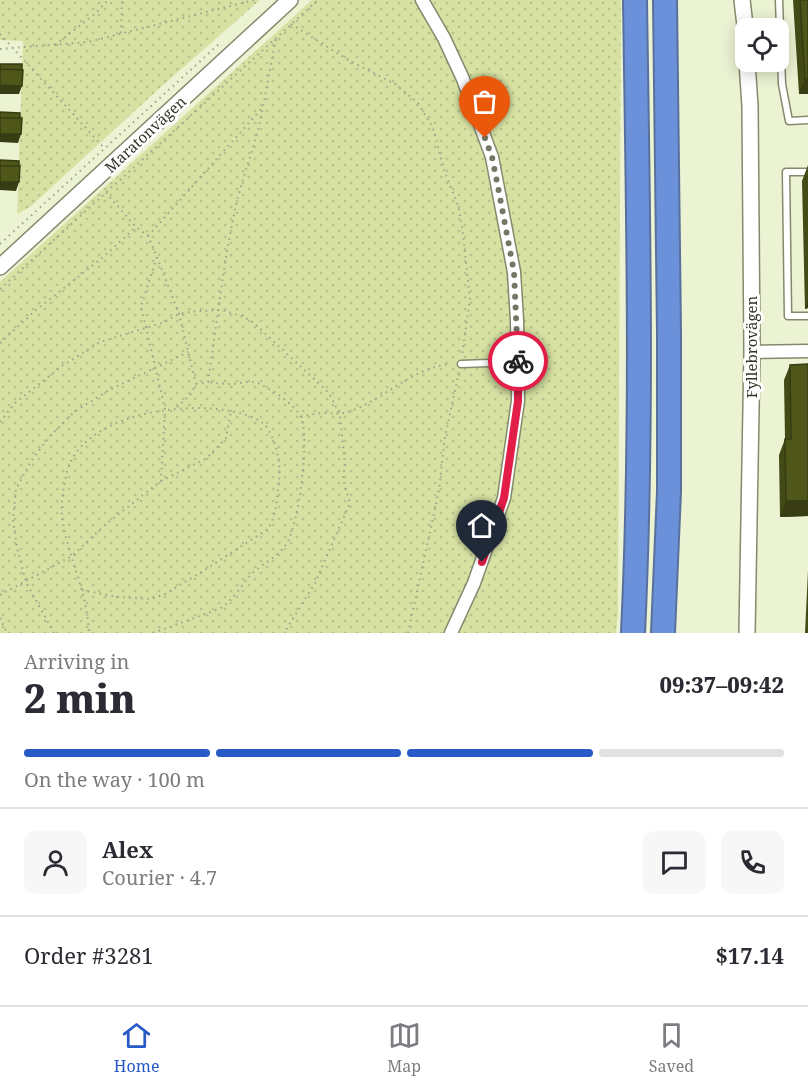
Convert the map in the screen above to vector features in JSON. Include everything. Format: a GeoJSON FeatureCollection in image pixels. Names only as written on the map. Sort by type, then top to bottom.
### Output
{"type":"FeatureCollection","features":[{"type":"Feature","properties":{"kind":"highway"},"geometry":{"type":"LineString","coordinates":[[633,633],[639,491],[640,345],[636,0]]}},
{"type":"Feature","properties":{"kind":"highway"},"geometry":{"type":"LineString","coordinates":[[663,633],[669,491],[665,0]]}},
{"type":"Feature","properties":{"kind":"street","name":"Maratonvägen"},"geometry":{"type":"LineString","coordinates":[[0,267],[290,0]]}},
{"type":"Feature","properties":{"kind":"street"},"geometry":{"type":"LineString","coordinates":[[422,0],[444,38],[492,157],[514,272],[518,401],[504,498],[474,583],[451,633]]}},
{"type":"Feature","properties":{"kind":"street"},"geometry":{"type":"LineString","coordinates":[[742,0],[744,18]]}},
{"type":"Feature","properties":{"kind":"street","name":"Fyllebrovägen"},"geometry":{"type":"LineString","coordinates":[[747,633],[752,352],[748,72]]}},
{"type":"Feature","properties":{"kind":"street"},"geometry":{"type":"LineString","coordinates":[[752,352],[808,351]]}},
{"type":"Feature","properties":{"kind":"lane"},"geometry":{"type":"LineString","coordinates":[[779,0],[782,84],[789,121],[808,120]]}},
{"type":"Feature","properties":{"kind":"lane"},"geometry":{"type":"LineString","coordinates":[[808,172],[786,172],[788,316],[808,316]]}},
{"type":"Feature","properties":{"kind":"lane"},"geometry":{"type":"LineString","coordinates":[[460,364],[518,362]]}},
{"type":"Feature","properties":{"kind":"path"},"geometry":{"type":"LineString","coordinates":[[55,45],[96,13],[108,0]]}},
{"type":"Feature","properties":{"kind":"path"},"geometry":{"type":"LineString","coordinates":[[121,33],[122,0]]}},
{"type":"Feature","properties":{"kind":"path"},"geometry":{"type":"LineString","coordinates":[[0,49],[88,42],[254,0]]}},
{"type":"Feature","properties":{"kind":"path"},"geometry":{"type":"LineString","coordinates":[[0,290],[318,0]]}},
{"type":"Feature","properties":{"kind":"path"},"geometry":{"type":"LineString","coordinates":[[291,24],[340,55],[395,84],[418,103],[433,128],[445,173],[459,205],[470,300],[445,437],[439,490],[408,633]]}},
{"type":"Feature","properties":{"kind":"path"},"geometry":{"type":"LineString","coordinates":[[0,34],[105,149]]}},
{"type":"Feature","properties":{"kind":"path"},"geometry":{"type":"LineString","coordinates":[[0,244],[226,38]]}},
{"type":"Feature","properties":{"kind":"path"},"geometry":{"type":"LineString","coordinates":[[208,382],[217,310],[236,205],[259,127],[276,38]]}},
{"type":"Feature","properties":{"kind":"path"},"geometry":{"type":"LineString","coordinates":[[148,236],[263,107]]}},
{"type":"Feature","properties":{"kind":"path"},"geometry":{"type":"LineString","coordinates":[[106,193],[135,227],[148,236],[179,314],[196,384],[191,394],[176,408]]}},
{"type":"Feature","properties":{"kind":"path"},"geometry":{"type":"LineString","coordinates":[[0,343],[36,310],[102,258],[135,227]]}},
{"type":"Feature","properties":{"kind":"path"},"geometry":{"type":"LineString","coordinates":[[157,257],[141,306],[165,410],[161,481]]}},
{"type":"Feature","properties":{"kind":"path"},"geometry":{"type":"LineString","coordinates":[[0,422],[15,403],[62,366],[100,342],[146,328],[179,314],[197,311],[217,310],[244,317],[261,329],[328,393],[340,415],[345,465],[343,479],[350,503],[315,583],[284,633]]}},
{"type":"Feature","properties":{"kind":"path"},"geometry":{"type":"LineString","coordinates":[[54,633],[26,582],[14,534],[13,505],[16,489],[31,462],[50,436],[74,412],[109,390],[188,352]]}},
{"type":"Feature","properties":{"kind":"path"},"geometry":{"type":"LineString","coordinates":[[301,417],[326,413],[340,415],[375,399],[422,372],[437,366],[460,364]]}},
{"type":"Feature","properties":{"kind":"path"},"geometry":{"type":"LineString","coordinates":[[153,633],[228,604],[255,571],[282,550],[288,542],[301,492],[304,438],[301,417],[291,405],[272,390],[254,382],[196,384]]}},
{"type":"Feature","properties":{"kind":"path"},"geometry":{"type":"LineString","coordinates":[[82,590],[117,597],[151,599],[165,594],[203,572],[268,529],[273,521],[280,474],[275,447],[270,433],[262,423],[231,411],[176,408],[120,422],[99,432],[83,445],[66,473],[62,501],[64,529],[82,590],[89,633]]}},
{"type":"Feature","properties":{"kind":"path"},"geometry":{"type":"LineString","coordinates":[[0,595],[72,556],[98,531],[161,481],[207,458],[225,438],[231,411]]}},
{"type":"Feature","properties":{"kind":"path"},"geometry":{"type":"LineString","coordinates":[[0,618],[7,633]]}},
{"type":"Feature","properties":{"kind":"green space"},"geometry":{"type":"Polygon","coordinates":[[[0,0],[260,0],[30,207],[17,214],[23,41],[0,40],[0,0]]]}},
{"type":"Feature","properties":{"kind":"green space"},"geometry":{"type":"Polygon","coordinates":[[[312,0],[621,0],[618,613],[616,633],[0,633],[0,282],[312,0]]]}},
{"type":"Feature","properties":{"kind":"building"},"geometry":{"type":"Polygon","coordinates":[[[800,0],[808,0],[808,79],[805,79],[800,0]]]}},
{"type":"Feature","properties":{"kind":"building"},"geometry":{"type":"Polygon","coordinates":[[[0,64],[22,64],[22,70],[0,69],[0,64]]]}},
{"type":"Feature","properties":{"kind":"building"},"geometry":{"type":"Polygon","coordinates":[[[0,69],[23,70],[22,86],[0,85],[0,69]]]}},
{"type":"Feature","properties":{"kind":"building"},"geometry":{"type":"Polygon","coordinates":[[[0,112],[20,113],[20,118],[0,118],[0,112]]]}},
{"type":"Feature","properties":{"kind":"building"},"geometry":{"type":"Polygon","coordinates":[[[0,118],[22,118],[21,134],[0,134],[0,118]]]}},
{"type":"Feature","properties":{"kind":"building"},"geometry":{"type":"Polygon","coordinates":[[[0,160],[19,161],[19,166],[0,166],[0,160]]]}},
{"type":"Feature","properties":{"kind":"building"},"geometry":{"type":"Polygon","coordinates":[[[0,166],[20,166],[19,182],[0,182],[0,166]]]}},
{"type":"Feature","properties":{"kind":"building"},"geometry":{"type":"Polygon","coordinates":[[[808,364],[808,501],[786,501],[785,439],[791,439],[790,365],[808,364]]]}},
{"type":"Feature","properties":{"kind":"way so far"},"geometry":{"type":"LineString","coordinates":[[485,138],[492,157],[514,272],[518,361]]}},
{"type":"Feature","properties":{"kind":"route"},"geometry":{"type":"LineString","coordinates":[[482,562],[504,498],[518,401],[518,361]]}}]}
